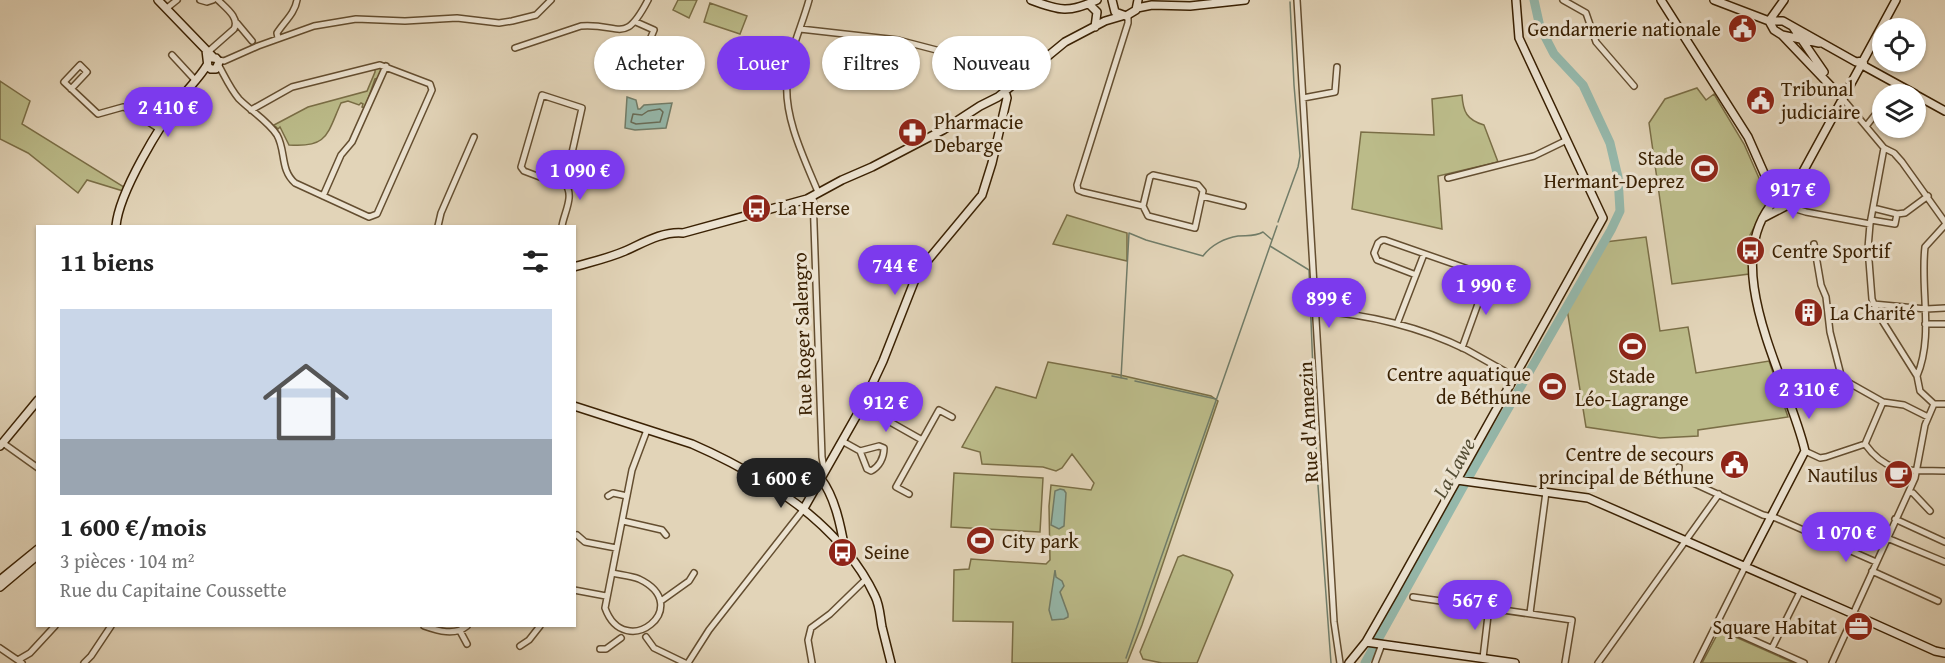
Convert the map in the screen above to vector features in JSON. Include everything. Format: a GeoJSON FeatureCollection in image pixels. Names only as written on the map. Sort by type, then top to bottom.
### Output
{"type":"FeatureCollection","features":[{"type":"Feature","properties":{"kind":"street"},"geometry":{"type":"LineString","coordinates":[[158,0],[207,49],[214,64],[224,74],[237,96],[251,110],[272,128],[278,138],[288,178],[369,217],[377,214],[432,90],[430,84],[386,66],[367,67],[292,87],[251,110]]}},
{"type":"Feature","properties":{"kind":"street"},"geometry":{"type":"LineString","coordinates":[[167,8],[177,0]]}},
{"type":"Feature","properties":{"kind":"street"},"geometry":{"type":"LineString","coordinates":[[200,0],[207,2],[213,0]]}},
{"type":"Feature","properties":{"kind":"street"},"geometry":{"type":"LineString","coordinates":[[218,0],[252,41]]}},
{"type":"Feature","properties":{"kind":"street"},"geometry":{"type":"LineString","coordinates":[[278,38],[277,33],[288,20],[297,0]]}},
{"type":"Feature","properties":{"kind":"street"},"geometry":{"type":"LineString","coordinates":[[116,225],[116,218],[129,187],[159,129],[182,96],[214,64],[315,26],[356,19],[405,21],[457,18],[512,21],[536,15],[551,0]]}},
{"type":"Feature","properties":{"kind":"street"},"geometry":{"type":"LineString","coordinates":[[515,48],[581,26],[590,25],[618,30],[629,27],[636,22],[648,0]]}},
{"type":"Feature","properties":{"kind":"street","name":"Rue Roger Salengro"},"geometry":{"type":"LineString","coordinates":[[809,0],[787,76],[788,99],[793,123],[816,194],[822,457],[826,470]]}},
{"type":"Feature","properties":{"kind":"street"},"geometry":{"type":"LineString","coordinates":[[1031,0],[1064,11],[1093,2],[1113,5],[1125,16],[1128,23],[1077,185],[1078,190],[1143,206]]}},
{"type":"Feature","properties":{"kind":"street"},"geometry":{"type":"LineString","coordinates":[[1051,53],[1065,42],[1106,21],[1125,16],[1139,3],[1190,6],[1245,0]]}},
{"type":"Feature","properties":{"kind":"street","name":"Rue d'Annezin"},"geometry":{"type":"LineString","coordinates":[[1297,0],[1334,622],[1340,663]]}},
{"type":"Feature","properties":{"kind":"street"},"geometry":{"type":"LineString","coordinates":[[1349,663],[1367,642],[1603,218],[1519,38],[1516,0]]}},
{"type":"Feature","properties":{"kind":"street"},"geometry":{"type":"LineString","coordinates":[[1563,0],[1586,13],[1596,42],[1634,86]]}},
{"type":"Feature","properties":{"kind":"street"},"geometry":{"type":"LineString","coordinates":[[1661,0],[1748,137],[1778,196],[1796,209],[1806,212],[1871,222],[1895,224],[1897,214]]}},
{"type":"Feature","properties":{"kind":"street"},"geometry":{"type":"LineString","coordinates":[[1714,0],[1769,21],[1779,20],[1792,25],[1896,84]]}},
{"type":"Feature","properties":{"kind":"street"},"geometry":{"type":"LineString","coordinates":[[1769,21],[1785,0]]}},
{"type":"Feature","properties":{"kind":"street"},"geometry":{"type":"LineString","coordinates":[[1763,218],[1787,203],[1896,0]]}},
{"type":"Feature","properties":{"kind":"street"},"geometry":{"type":"LineString","coordinates":[[1093,2],[1097,12],[1095,27]]}},
{"type":"Feature","properties":{"kind":"street"},"geometry":{"type":"LineString","coordinates":[[1106,21],[1113,5]]}},
{"type":"Feature","properties":{"kind":"street"},"geometry":{"type":"LineString","coordinates":[[1769,21],[1774,30],[1782,35],[1835,89]]}},
{"type":"Feature","properties":{"kind":"street"},"geometry":{"type":"LineString","coordinates":[[636,22],[654,30],[651,36]]}},
{"type":"Feature","properties":{"kind":"street"},"geometry":{"type":"LineString","coordinates":[[207,49],[234,29],[237,23]]}},
{"type":"Feature","properties":{"kind":"street"},"geometry":{"type":"LineString","coordinates":[[1792,25],[1835,89],[1884,148],[1894,153],[1902,162],[1928,196],[1945,224],[1926,247],[1925,324],[1922,362],[1917,376]]}},
{"type":"Feature","properties":{"kind":"street"},"geometry":{"type":"LineString","coordinates":[[801,29],[898,40],[932,49]]}},
{"type":"Feature","properties":{"kind":"street"},"geometry":{"type":"LineString","coordinates":[[1782,35],[1824,44]]}},
{"type":"Feature","properties":{"kind":"street"},"geometry":{"type":"LineString","coordinates":[[172,55],[199,78]]}},
{"type":"Feature","properties":{"kind":"street"},"geometry":{"type":"LineString","coordinates":[[71,89],[87,72],[80,65],[64,82],[71,89],[98,114],[123,107],[159,129]]}},
{"type":"Feature","properties":{"kind":"street"},"geometry":{"type":"LineString","coordinates":[[323,196],[341,155],[352,142],[386,66]]}},
{"type":"Feature","properties":{"kind":"street"},"geometry":{"type":"LineString","coordinates":[[1303,98],[1335,92],[1337,67]]}},
{"type":"Feature","properties":{"kind":"street"},"geometry":{"type":"LineString","coordinates":[[576,266],[624,252],[635,245],[672,233],[683,233],[795,204],[943,130],[1005,91],[1007,98],[982,195],[916,277],[883,361],[862,406],[803,510],[686,663],[654,648],[646,637]]}},
{"type":"Feature","properties":{"kind":"street"},"geometry":{"type":"LineString","coordinates":[[542,95],[582,108],[565,184],[561,185],[524,171],[521,166],[542,95]]}},
{"type":"Feature","properties":{"kind":"street"},"geometry":{"type":"LineString","coordinates":[[998,97],[1004,108]]}},
{"type":"Feature","properties":{"kind":"street"},"geometry":{"type":"LineString","coordinates":[[1926,101],[1945,111]]}},
{"type":"Feature","properties":{"kind":"street"},"geometry":{"type":"LineString","coordinates":[[1867,125],[1872,119]]}},
{"type":"Feature","properties":{"kind":"street"},"geometry":{"type":"LineString","coordinates":[[438,225],[441,213],[474,137]]}},
{"type":"Feature","properties":{"kind":"street"},"geometry":{"type":"LineString","coordinates":[[1448,178],[1534,156],[1567,140]]}},
{"type":"Feature","properties":{"kind":"street"},"geometry":{"type":"LineString","coordinates":[[1884,148],[1868,248],[1873,304],[1917,376],[1922,393],[1934,404],[1945,405]]}},
{"type":"Feature","properties":{"kind":"street"},"geometry":{"type":"LineString","coordinates":[[1153,175],[1198,185],[1203,192],[1195,228],[1148,216],[1143,206],[1150,177],[1153,175]]}},
{"type":"Feature","properties":{"kind":"street"},"geometry":{"type":"LineString","coordinates":[[562,225],[570,194],[565,184]]}},
{"type":"Feature","properties":{"kind":"street"},"geometry":{"type":"LineString","coordinates":[[1697,663],[1805,451],[1755,300],[1754,242],[1763,218],[1778,196],[1793,190]]}},
{"type":"Feature","properties":{"kind":"street"},"geometry":{"type":"LineString","coordinates":[[1202,196],[1242,206]]}},
{"type":"Feature","properties":{"kind":"street"},"geometry":{"type":"LineString","coordinates":[[1778,196],[1778,206],[1787,203]]}},
{"type":"Feature","properties":{"kind":"street"},"geometry":{"type":"LineString","coordinates":[[1873,208],[1897,214],[1905,213],[1928,196]]}},
{"type":"Feature","properties":{"kind":"street"},"geometry":{"type":"LineString","coordinates":[[1416,275],[1377,260],[1376,248],[1382,240],[1514,285]]}},
{"type":"Feature","properties":{"kind":"street"},"geometry":{"type":"LineString","coordinates":[[1814,244],[1821,285],[1826,297],[1830,332],[1842,379]]}},
{"type":"Feature","properties":{"kind":"street"},"geometry":{"type":"LineString","coordinates":[[1397,324],[1424,254]]}},
{"type":"Feature","properties":{"kind":"street"},"geometry":{"type":"LineString","coordinates":[[1462,348],[1488,276]]}},
{"type":"Feature","properties":{"kind":"street"},"geometry":{"type":"LineString","coordinates":[[1873,304],[1926,309],[1945,308]]}},
{"type":"Feature","properties":{"kind":"street"},"geometry":{"type":"LineString","coordinates":[[1316,311],[1359,315],[1397,324],[1462,348],[1515,377]]}},
{"type":"Feature","properties":{"kind":"street"},"geometry":{"type":"LineString","coordinates":[[1925,324],[1945,324]]}},
{"type":"Feature","properties":{"kind":"street"},"geometry":{"type":"LineString","coordinates":[[1787,395],[1823,382],[1842,379],[1883,402],[1904,405],[1928,417]]}},
{"type":"Feature","properties":{"kind":"street"},"geometry":{"type":"LineString","coordinates":[[36,402],[2,445],[36,467]]}},
{"type":"Feature","properties":{"kind":"street"},"geometry":{"type":"LineString","coordinates":[[1805,451],[1820,458],[1865,444],[1883,402]]}},
{"type":"Feature","properties":{"kind":"street"},"geometry":{"type":"LineString","coordinates":[[1832,663],[1909,492],[1917,470],[1928,417],[1934,404]]}},
{"type":"Feature","properties":{"kind":"street"},"geometry":{"type":"LineString","coordinates":[[862,406],[922,440]]}},
{"type":"Feature","properties":{"kind":"street"},"geometry":{"type":"LineString","coordinates":[[576,407],[709,451],[774,489],[803,510],[831,534],[845,550],[877,600],[891,663]]}},
{"type":"Feature","properties":{"kind":"street"},"geometry":{"type":"LineString","coordinates":[[909,494],[896,487],[922,440],[939,410],[952,417]]}},
{"type":"Feature","properties":{"kind":"street"},"geometry":{"type":"LineString","coordinates":[[632,641],[621,638],[604,608],[632,470],[647,430]]}},
{"type":"Feature","properties":{"kind":"street"},"geometry":{"type":"LineString","coordinates":[[842,441],[860,451],[870,471],[876,468],[884,454],[884,448],[879,446],[860,451]]}},
{"type":"Feature","properties":{"kind":"street"},"geometry":{"type":"LineString","coordinates":[[1865,444],[1885,464],[1912,472],[1917,470],[1945,471]]}},
{"type":"Feature","properties":{"kind":"street"},"geometry":{"type":"LineString","coordinates":[[1679,467],[1678,476],[1763,515],[1876,562]]}},
{"type":"Feature","properties":{"kind":"street"},"geometry":{"type":"LineString","coordinates":[[774,489],[821,479]]}},
{"type":"Feature","properties":{"kind":"street"},"geometry":{"type":"LineString","coordinates":[[821,479],[837,517],[845,550]]}},
{"type":"Feature","properties":{"kind":"street"},"geometry":{"type":"LineString","coordinates":[[1458,480],[1588,498],[1935,651],[1945,653]]}},
{"type":"Feature","properties":{"kind":"street"},"geometry":{"type":"LineString","coordinates":[[784,496],[785,487]]}},
{"type":"Feature","properties":{"kind":"street"},"geometry":{"type":"LineString","coordinates":[[1530,613],[1546,492]]}},
{"type":"Feature","properties":{"kind":"street"},"geometry":{"type":"LineString","coordinates":[[1909,492],[1913,493],[1930,511]]}},
{"type":"Feature","properties":{"kind":"street"},"geometry":{"type":"LineString","coordinates":[[608,496],[613,493],[627,495]]}},
{"type":"Feature","properties":{"kind":"street"},"geometry":{"type":"LineString","coordinates":[[1598,663],[1719,494]]}},
{"type":"Feature","properties":{"kind":"street"},"geometry":{"type":"LineString","coordinates":[[1895,519],[1945,542]]}},
{"type":"Feature","properties":{"kind":"street"},"geometry":{"type":"LineString","coordinates":[[623,521],[662,530],[666,535]]}},
{"type":"Feature","properties":{"kind":"street"},"geometry":{"type":"LineString","coordinates":[[577,535],[585,542],[616,548]]}},
{"type":"Feature","properties":{"kind":"street"},"geometry":{"type":"LineString","coordinates":[[1887,538],[1945,562]]}},
{"type":"Feature","properties":{"kind":"street"},"geometry":{"type":"LineString","coordinates":[[0,580],[36,551]]}},
{"type":"Feature","properties":{"kind":"street"},"geometry":{"type":"LineString","coordinates":[[0,587],[36,557]]}},
{"type":"Feature","properties":{"kind":"street"},"geometry":{"type":"LineString","coordinates":[[1872,572],[1938,600]]}},
{"type":"Feature","properties":{"kind":"street"},"geometry":{"type":"LineString","coordinates":[[612,573],[638,579],[649,585],[661,601],[660,618],[655,629],[646,637],[639,639]]}},
{"type":"Feature","properties":{"kind":"street"},"geometry":{"type":"LineString","coordinates":[[661,601],[689,581],[694,573]]}},
{"type":"Feature","properties":{"kind":"street"},"geometry":{"type":"LineString","coordinates":[[813,663],[808,640],[811,628],[830,614],[865,580]]}},
{"type":"Feature","properties":{"kind":"street"},"geometry":{"type":"LineString","coordinates":[[576,590],[606,596]]}},
{"type":"Feature","properties":{"kind":"street"},"geometry":{"type":"LineString","coordinates":[[1772,648],[1800,592]]}},
{"type":"Feature","properties":{"kind":"street"},"geometry":{"type":"LineString","coordinates":[[1413,597],[1572,620],[1565,663]]}},
{"type":"Feature","properties":{"kind":"street"},"geometry":{"type":"LineString","coordinates":[[1483,658],[1489,607]]}},
{"type":"Feature","properties":{"kind":"street"},"geometry":{"type":"LineString","coordinates":[[1716,624],[1804,663]]}},
{"type":"Feature","properties":{"kind":"street"},"geometry":{"type":"LineString","coordinates":[[0,648],[20,661],[54,627]]}},
{"type":"Feature","properties":{"kind":"street"},"geometry":{"type":"LineString","coordinates":[[84,663],[110,627]]}},
{"type":"Feature","properties":{"kind":"street"},"geometry":{"type":"LineString","coordinates":[[428,627],[442,631],[460,631],[465,627]]}},
{"type":"Feature","properties":{"kind":"street"},"geometry":{"type":"LineString","coordinates":[[520,646],[529,640],[539,627]]}},
{"type":"Feature","properties":{"kind":"street"},"geometry":{"type":"LineString","coordinates":[[460,631],[467,644]]}},
{"type":"Feature","properties":{"kind":"street"},"geometry":{"type":"LineString","coordinates":[[600,649],[606,649],[621,638]]}},
{"type":"Feature","properties":{"kind":"street"},"geometry":{"type":"LineString","coordinates":[[1367,642],[1458,659],[1483,658],[1515,663]]}},
{"type":"Feature","properties":{"kind":"street"},"geometry":{"type":"LineString","coordinates":[[1375,663],[1381,644]]}},
{"type":"Feature","properties":{"kind":"street"},"geometry":{"type":"LineString","coordinates":[[1935,651],[1945,660]]}},
{"type":"Feature","properties":{"kind":"green space"},"geometry":{"type":"Polygon","coordinates":[[[678,0],[697,0],[689,18],[673,10],[678,0]]]}},
{"type":"Feature","properties":{"kind":"green space"},"geometry":{"type":"Polygon","coordinates":[[[710,3],[747,16],[740,34],[704,22],[710,3]]]}},
{"type":"Feature","properties":{"kind":"green space"},"geometry":{"type":"Polygon","coordinates":[[[375,68],[382,70],[379,78],[375,79],[365,108],[361,103],[359,105],[348,101],[341,103],[329,131],[319,141],[312,144],[289,145],[280,127],[278,129],[274,125],[308,107],[367,91],[375,68]]]}},
{"type":"Feature","properties":{"kind":"green space"},"geometry":{"type":"Polygon","coordinates":[[[0,81],[30,101],[22,124],[124,187],[123,191],[87,180],[78,193],[28,153],[0,139],[0,81]]]}},
{"type":"Feature","properties":{"kind":"green space","name":"Stade Hermant-Deprez"},"geometry":{"type":"Polygon","coordinates":[[[1697,88],[1706,100],[1714,94],[1744,144],[1766,194],[1763,198],[1766,205],[1750,235],[1749,274],[1672,284],[1649,123],[1665,99],[1697,88]]]}},
{"type":"Feature","properties":{"kind":"green space"},"geometry":{"type":"Polygon","coordinates":[[[1462,95],[1463,106],[1467,114],[1474,121],[1484,125],[1498,162],[1438,176],[1442,229],[1352,209],[1361,132],[1434,135],[1432,99],[1462,95]]]}},
{"type":"Feature","properties":{"kind":"green space"},"geometry":{"type":"Polygon","coordinates":[[[1067,215],[1127,233],[1127,261],[1053,244],[1067,215]]]}},
{"type":"Feature","properties":{"kind":"green space","name":"Stade Léo-Lagrange"},"geometry":{"type":"Polygon","coordinates":[[[1646,237],[1660,331],[1688,327],[1696,373],[1769,361],[1788,417],[1698,430],[1698,436],[1660,438],[1586,427],[1567,309],[1605,242],[1646,237]]]}},
{"type":"Feature","properties":{"kind":"green space"},"geometry":{"type":"Polygon","coordinates":[[[1048,362],[1120,375],[1211,396],[1218,401],[1127,663],[1012,663],[1013,622],[953,621],[954,570],[969,569],[971,559],[1046,564],[1050,560],[1051,485],[1091,490],[1094,483],[1072,454],[1062,468],[1056,471],[1043,467],[982,464],[980,452],[962,447],[996,387],[1036,398],[1048,362]]]}},
{"type":"Feature","properties":{"kind":"green space"},"geometry":{"type":"Polygon","coordinates":[[[954,473],[1043,478],[1040,532],[951,527],[954,473]]]}},
{"type":"Feature","properties":{"kind":"green space","name":"City park"},"geometry":{"type":"Polygon","coordinates":[[[973,535],[990,535],[990,546],[972,546],[973,535]]]}},
{"type":"Feature","properties":{"kind":"green space"},"geometry":{"type":"Polygon","coordinates":[[[1183,555],[1230,571],[1233,575],[1197,663],[1162,663],[1143,659],[1140,652],[1178,557],[1183,555]]]}},
{"type":"Feature","properties":{"kind":"green space"},"geometry":{"type":"Polygon","coordinates":[[[1722,631],[1794,663],[1702,663],[1718,633],[1722,631]]]}},
{"type":"Feature","properties":{"kind":"water"},"geometry":{"type":"Polygon","coordinates":[[[627,97],[636,100],[638,109],[644,105],[672,103],[666,128],[635,130],[625,128],[627,97]]]}},
{"type":"Feature","properties":{"kind":"water"},"geometry":{"type":"Polygon","coordinates":[[[1060,489],[1066,493],[1064,526],[1059,529],[1051,525],[1055,491],[1060,489]]]}},
{"type":"Feature","properties":{"kind":"water"},"geometry":{"type":"Polygon","coordinates":[[[1055,570],[1056,577],[1062,581],[1064,586],[1060,592],[1068,617],[1052,620],[1049,610],[1055,570]]]}},
{"type":"Feature","properties":{"kind":"waterway","name":"La Lawe"},"geometry":{"type":"LineString","coordinates":[[1365,663],[1620,211],[1618,177],[1610,143],[1583,85],[1554,54],[1540,27],[1534,0]]}},
{"type":"Feature","properties":{"kind":"waterway"},"geometry":{"type":"LineString","coordinates":[[1278,222],[1300,156],[1290,2]]}},
{"type":"Feature","properties":{"kind":"waterway"},"geometry":{"type":"LineString","coordinates":[[1126,658],[1277,226]]}},
{"type":"Feature","properties":{"kind":"waterway"},"geometry":{"type":"LineString","coordinates":[[1121,378],[1129,233],[1203,256],[1214,245],[1233,237],[1263,232],[1271,239]]}},
{"type":"Feature","properties":{"kind":"waterway"},"geometry":{"type":"LineString","coordinates":[[1270,246],[1309,270],[1317,472],[1331,663]]}},
{"type":"Feature","properties":{"kind":"waterway"},"geometry":{"type":"LineString","coordinates":[[1112,376],[1127,379]]}},
{"type":"Feature","properties":{"kind":"waterway"},"geometry":{"type":"LineString","coordinates":[[1135,381],[1216,399]]}},
{"type":"Feature","properties":{"kind":"place","name":"Gendarmerie nationale"},"geometry":{"type":"Point","coordinates":[1742,29]}},
{"type":"Feature","properties":{"kind":"place","name":"Tribunal judiciaire"},"geometry":{"type":"Point","coordinates":[1760,100]}},
{"type":"Feature","properties":{"kind":"place","name":"Pharmacie Debarge"},"geometry":{"type":"Point","coordinates":[913,133]}},
{"type":"Feature","properties":{"kind":"place","name":"Stade Hermant-Deprez"},"geometry":{"type":"Point","coordinates":[1705,169]}},
{"type":"Feature","properties":{"kind":"place","name":"La Herse"},"geometry":{"type":"Point","coordinates":[757,208]}},
{"type":"Feature","properties":{"kind":"place","name":"Centre Sportif"},"geometry":{"type":"Point","coordinates":[1751,251]}},
{"type":"Feature","properties":{"kind":"place","name":"La Charité"},"geometry":{"type":"Point","coordinates":[1809,313]}},
{"type":"Feature","properties":{"kind":"place","name":"Stade Léo-Lagrange"},"geometry":{"type":"Point","coordinates":[1632,346]}},
{"type":"Feature","properties":{"kind":"place","name":"Centre aquatique de Béthune"},"geometry":{"type":"Point","coordinates":[1552,386]}},
{"type":"Feature","properties":{"kind":"place","name":"Centre de secours principal de Béthune"},"geometry":{"type":"Point","coordinates":[1735,465]}},
{"type":"Feature","properties":{"kind":"place","name":"Nautilus"},"geometry":{"type":"Point","coordinates":[1899,475]}},
{"type":"Feature","properties":{"kind":"place","name":"City park"},"geometry":{"type":"Point","coordinates":[981,541]}},
{"type":"Feature","properties":{"kind":"place","name":"Seine"},"geometry":{"type":"Point","coordinates":[843,552]}},
{"type":"Feature","properties":{"kind":"place","name":"Square Habitat"},"geometry":{"type":"Point","coordinates":[1858,627]}}]}
